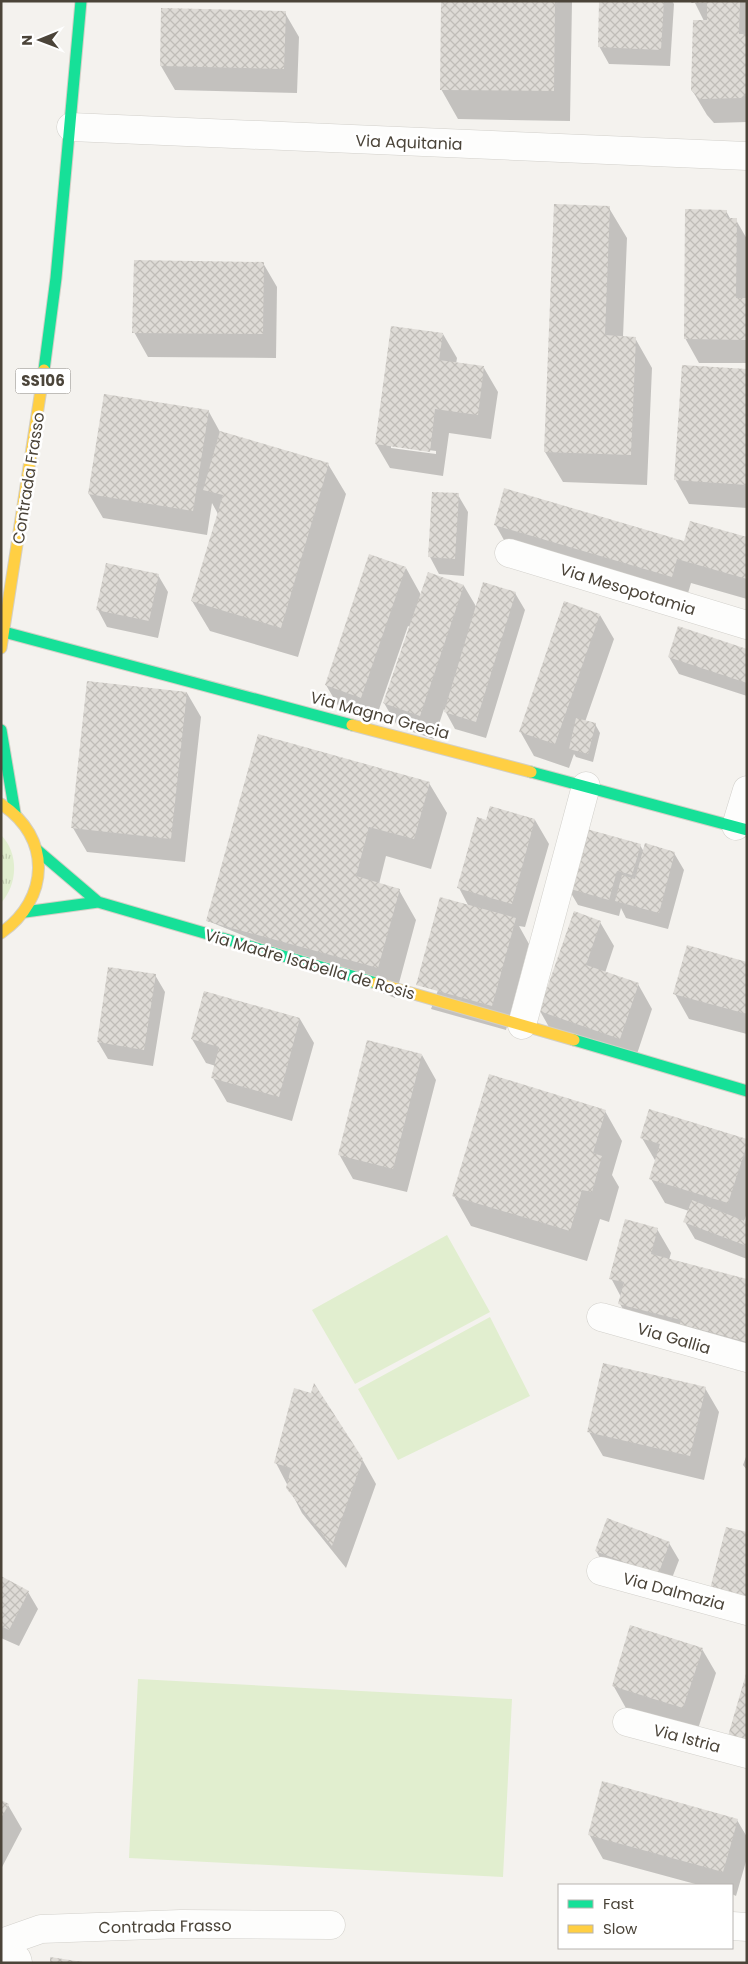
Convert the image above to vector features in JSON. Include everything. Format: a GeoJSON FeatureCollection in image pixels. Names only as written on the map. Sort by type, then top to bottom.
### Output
{"type":"FeatureCollection","features":[{"type":"Feature","properties":{"kind":"street","name":"SS106"},"geometry":{"type":"LineString","coordinates":[[71,127],[81,1]]}},
{"type":"Feature","properties":{"kind":"street","name":"Via Aquitania"},"geometry":{"type":"LineString","coordinates":[[71,127],[747,156]]}},
{"type":"Feature","properties":{"kind":"street","name":"Contrada Frasso"},"geometry":{"type":"LineString","coordinates":[[1,648],[38,411],[52,307],[71,127]]}},
{"type":"Feature","properties":{"kind":"street","name":"Via Mesopotamia"},"geometry":{"type":"LineString","coordinates":[[509,553],[747,625]]}},
{"type":"Feature","properties":{"kind":"street","name":"Via Magna Grecia"},"geometry":{"type":"LineString","coordinates":[[4,632],[741,828]]}},
{"type":"Feature","properties":{"kind":"street"},"geometry":{"type":"LineString","coordinates":[[1,730],[15,813]]}},
{"type":"Feature","properties":{"kind":"street"},"geometry":{"type":"LineString","coordinates":[[522,1025],[586,786]]}},
{"type":"Feature","properties":{"kind":"street"},"geometry":{"type":"LineString","coordinates":[[741,828],[747,790]]}},
{"type":"Feature","properties":{"kind":"street"},"geometry":{"type":"LineString","coordinates":[[1,804],[15,813],[29,830],[37,850],[39,872],[35,893],[25,912],[11,928],[1,933]]}},
{"type":"Feature","properties":{"kind":"street","name":"Via Madre Isabella de Rosis"},"geometry":{"type":"LineString","coordinates":[[37,850],[98,902]]}},
{"type":"Feature","properties":{"kind":"street","name":"Via Madre Isabella de Rosis"},"geometry":{"type":"LineString","coordinates":[[25,912],[98,902],[747,1091]]}},
{"type":"Feature","properties":{"kind":"street","name":"Via Gallia"},"geometry":{"type":"LineString","coordinates":[[601,1317],[747,1358]]}},
{"type":"Feature","properties":{"kind":"street","name":"Via Dalmazia"},"geometry":{"type":"LineString","coordinates":[[602,1571],[747,1611]]}},
{"type":"Feature","properties":{"kind":"street","name":"Via Istria"},"geometry":{"type":"LineString","coordinates":[[627,1722],[747,1754]]}},
{"type":"Feature","properties":{"kind":"street","name":"Contrada Frasso"},"geometry":{"type":"LineString","coordinates":[[1,1943],[41,1929],[181,1924],[331,1925]]}},
{"type":"Feature","properties":{"kind":"street"},"geometry":{"type":"LineString","coordinates":[[733,1926],[747,1927]]}},
{"type":"Feature","properties":{"kind":"street"},"geometry":{"type":"LineString","coordinates":[[1,1947],[17,1959],[18,1963]]}},
{"type":"Feature","properties":{"kind":"green space"},"geometry":{"type":"Polygon","coordinates":[[[1,835],[11,851],[14,869],[11,887],[1,903],[1,835]]]}},
{"type":"Feature","properties":{"kind":"green space"},"geometry":{"type":"Polygon","coordinates":[[[447,1235],[490,1312],[355,1384],[312,1310],[447,1235]]]}},
{"type":"Feature","properties":{"kind":"green space"},"geometry":{"type":"Polygon","coordinates":[[[490,1317],[530,1396],[398,1460],[358,1389],[490,1317]]]}},
{"type":"Feature","properties":{"kind":"green space"},"geometry":{"type":"Polygon","coordinates":[[[138,1679],[512,1699],[503,1877],[129,1858],[138,1679]]]}},
{"type":"Feature","properties":{"kind":"building"},"geometry":{"type":"Polygon","coordinates":[[[441,1],[555,1],[554,91],[440,90],[441,1]]]}},
{"type":"Feature","properties":{"kind":"building"},"geometry":{"type":"Polygon","coordinates":[[[599,1],[664,1],[661,50],[598,47],[599,1]]]}},
{"type":"Feature","properties":{"kind":"building"},"geometry":{"type":"Polygon","coordinates":[[[691,1],[740,1],[739,34],[747,34],[747,93],[742,98],[699,99],[691,90],[693,20],[707,20],[707,3],[691,3],[691,1]]]}},
{"type":"Feature","properties":{"kind":"building"},"geometry":{"type":"Polygon","coordinates":[[[161,8],[286,11],[284,69],[160,66],[161,8]]]}},
{"type":"Feature","properties":{"kind":"building"},"geometry":{"type":"Polygon","coordinates":[[[554,204],[610,206],[605,335],[636,337],[631,455],[544,452],[554,204]]]}},
{"type":"Feature","properties":{"kind":"building"},"geometry":{"type":"Polygon","coordinates":[[[685,209],[727,210],[727,218],[737,218],[736,298],[747,298],[747,340],[684,339],[685,209]]]}},
{"type":"Feature","properties":{"kind":"building"},"geometry":{"type":"Polygon","coordinates":[[[134,260],[264,262],[263,334],[132,333],[134,260]]]}},
{"type":"Feature","properties":{"kind":"building"},"geometry":{"type":"Polygon","coordinates":[[[391,326],[443,333],[439,360],[484,366],[478,415],[435,409],[430,452],[375,444],[391,326]]]}},
{"type":"Feature","properties":{"kind":"building"},"geometry":{"type":"Polygon","coordinates":[[[682,365],[747,369],[747,485],[674,480],[682,365]]]}},
{"type":"Feature","properties":{"kind":"building"},"geometry":{"type":"Polygon","coordinates":[[[104,394],[209,410],[193,511],[88,494],[104,394]]]}},
{"type":"Feature","properties":{"kind":"building"},"geometry":{"type":"Polygon","coordinates":[[[220,431],[329,463],[281,628],[191,601],[223,495],[203,490],[220,431]]]}},
{"type":"Feature","properties":{"kind":"building"},"geometry":{"type":"Polygon","coordinates":[[[504,488],[684,541],[690,521],[747,537],[747,579],[677,559],[672,577],[494,525],[504,488]]]}},
{"type":"Feature","properties":{"kind":"building"},"geometry":{"type":"Polygon","coordinates":[[[432,492],[459,493],[455,559],[428,557],[432,492]]]}},
{"type":"Feature","properties":{"kind":"building"},"geometry":{"type":"Polygon","coordinates":[[[369,554],[406,567],[361,698],[325,685],[369,554]]]}},
{"type":"Feature","properties":{"kind":"building"},"geometry":{"type":"Polygon","coordinates":[[[106,563],[159,574],[149,621],[96,610],[106,563]]]}},
{"type":"Feature","properties":{"kind":"building"},"geometry":{"type":"Polygon","coordinates":[[[428,572],[464,585],[420,716],[383,703],[428,572]]]}},
{"type":"Feature","properties":{"kind":"building"},"geometry":{"type":"Polygon","coordinates":[[[483,582],[516,592],[476,722],[444,712],[483,582]]]}},
{"type":"Feature","properties":{"kind":"building"},"geometry":{"type":"Polygon","coordinates":[[[564,601],[600,614],[555,744],[519,732],[564,601]]]}},
{"type":"Feature","properties":{"kind":"building"},"geometry":{"type":"Polygon","coordinates":[[[678,626],[747,649],[747,683],[668,657],[678,626]]]}},
{"type":"Feature","properties":{"kind":"building"},"geometry":{"type":"Polygon","coordinates":[[[87,681],[187,692],[171,839],[71,828],[87,681]]]}},
{"type":"Feature","properties":{"kind":"building"},"geometry":{"type":"Polygon","coordinates":[[[576,718],[596,723],[588,754],[569,749],[576,718]]]}},
{"type":"Feature","properties":{"kind":"building"},"geometry":{"type":"Polygon","coordinates":[[[258,734],[430,782],[414,839],[369,827],[356,876],[400,889],[378,968],[206,921],[258,734]]]}},
{"type":"Feature","properties":{"kind":"building"},"geometry":{"type":"Polygon","coordinates":[[[490,806],[535,819],[512,904],[457,888],[477,817],[486,820],[490,806]]]}},
{"type":"Feature","properties":{"kind":"building"},"geometry":{"type":"Polygon","coordinates":[[[583,828],[641,844],[632,875],[617,871],[609,900],[567,888],[583,828]]]}},
{"type":"Feature","properties":{"kind":"building"},"geometry":{"type":"Polygon","coordinates":[[[645,843],[675,852],[659,913],[615,901],[622,875],[635,879],[645,843]]]}},
{"type":"Feature","properties":{"kind":"building"},"geometry":{"type":"Polygon","coordinates":[[[440,897],[516,918],[492,1006],[416,985],[440,897]]]}},
{"type":"Feature","properties":{"kind":"building"},"geometry":{"type":"Polygon","coordinates":[[[574,911],[601,921],[586,965],[639,983],[620,1039],[539,1011],[574,911]]]}},
{"type":"Feature","properties":{"kind":"building"},"geometry":{"type":"Polygon","coordinates":[[[687,945],[747,962],[747,1014],[673,994],[687,945]]]}},
{"type":"Feature","properties":{"kind":"building"},"geometry":{"type":"Polygon","coordinates":[[[108,967],[156,974],[144,1050],[97,1042],[108,967]]]}},
{"type":"Feature","properties":{"kind":"building"},"geometry":{"type":"Polygon","coordinates":[[[204,991],[300,1018],[279,1097],[211,1078],[219,1047],[191,1039],[204,991]]]}},
{"type":"Feature","properties":{"kind":"building"},"geometry":{"type":"Polygon","coordinates":[[[367,1040],[422,1054],[393,1169],[338,1155],[367,1040]]]}},
{"type":"Feature","properties":{"kind":"building"},"geometry":{"type":"Polygon","coordinates":[[[489,1074],[606,1110],[593,1153],[602,1156],[592,1192],[582,1190],[570,1231],[452,1196],[489,1074]]]}},
{"type":"Feature","properties":{"kind":"building"},"geometry":{"type":"Polygon","coordinates":[[[649,1109],[747,1139],[747,1145],[728,1203],[649,1179],[660,1144],[640,1138],[649,1109]]]}},
{"type":"Feature","properties":{"kind":"building"},"geometry":{"type":"Polygon","coordinates":[[[692,1200],[747,1222],[747,1246],[683,1222],[692,1200]]]}},
{"type":"Feature","properties":{"kind":"building"},"geometry":{"type":"Polygon","coordinates":[[[625,1219],[658,1228],[651,1254],[747,1279],[747,1342],[680,1324],[681,1320],[618,1304],[624,1282],[609,1279],[625,1219]]]}},
{"type":"Feature","properties":{"kind":"building"},"geometry":{"type":"Polygon","coordinates":[[[603,1363],[706,1387],[690,1456],[587,1432],[603,1363]]]}},
{"type":"Feature","properties":{"kind":"building"},"geometry":{"type":"Polygon","coordinates":[[[314,1383],[363,1459],[332,1546],[286,1488],[291,1468],[274,1463],[294,1388],[311,1393],[314,1383]]]}},
{"type":"Feature","properties":{"kind":"building"},"geometry":{"type":"Polygon","coordinates":[[[607,1518],[670,1542],[658,1575],[595,1551],[607,1518]]]}},
{"type":"Feature","properties":{"kind":"building"},"geometry":{"type":"Polygon","coordinates":[[[726,1527],[747,1532],[747,1598],[710,1589],[726,1527]]]}},
{"type":"Feature","properties":{"kind":"building"},"geometry":{"type":"Polygon","coordinates":[[[1,1576],[29,1591],[9,1630],[1,1626],[1,1576]]]}},
{"type":"Feature","properties":{"kind":"building"},"geometry":{"type":"Polygon","coordinates":[[[630,1625],[703,1648],[683,1708],[612,1686],[630,1625]]]}},
{"type":"Feature","properties":{"kind":"building"},"geometry":{"type":"Polygon","coordinates":[[[747,1674],[747,1742],[728,1736],[747,1674]]]}},
{"type":"Feature","properties":{"kind":"building"},"geometry":{"type":"Polygon","coordinates":[[[602,1781],[738,1819],[723,1872],[588,1835],[602,1781]]]}},
{"type":"Feature","properties":{"kind":"building"},"geometry":{"type":"Polygon","coordinates":[[[1,1800],[9,1804],[1,1818],[1,1800]]]}},
{"type":"Feature","properties":{"kind":"building"},"geometry":{"type":"Polygon","coordinates":[[[50,1957],[83,1962],[50,1963],[50,1957]]]}},
{"type":"Feature","properties":{"kind":"traffic: fast"},"geometry":{"type":"LineString","coordinates":[[44,370],[56,278],[81,1]]}},
{"type":"Feature","properties":{"kind":"traffic: fast"},"geometry":{"type":"LineString","coordinates":[[4,632],[352,725]]}},
{"type":"Feature","properties":{"kind":"traffic: fast"},"geometry":{"type":"LineString","coordinates":[[1,730],[15,813]]}},
{"type":"Feature","properties":{"kind":"traffic: fast"},"geometry":{"type":"LineString","coordinates":[[531,772],[747,830]]}},
{"type":"Feature","properties":{"kind":"traffic: fast"},"geometry":{"type":"LineString","coordinates":[[37,850],[98,902]]}},
{"type":"Feature","properties":{"kind":"traffic: fast"},"geometry":{"type":"LineString","coordinates":[[25,912],[98,902],[376,983]]}},
{"type":"Feature","properties":{"kind":"traffic: fast"},"geometry":{"type":"LineString","coordinates":[[574,1040],[747,1091]]}},
{"type":"Feature","properties":{"kind":"traffic: slow"},"geometry":{"type":"LineString","coordinates":[[1,648],[44,370]]}},
{"type":"Feature","properties":{"kind":"traffic: slow"},"geometry":{"type":"LineString","coordinates":[[352,725],[531,772]]}},
{"type":"Feature","properties":{"kind":"traffic: slow"},"geometry":{"type":"LineString","coordinates":[[1,804],[18,818],[29,833],[36,850],[39,868],[36,886],[29,903],[17,919],[1,933]]}},
{"type":"Feature","properties":{"kind":"traffic: slow"},"geometry":{"type":"LineString","coordinates":[[376,983],[574,1040]]}}]}
